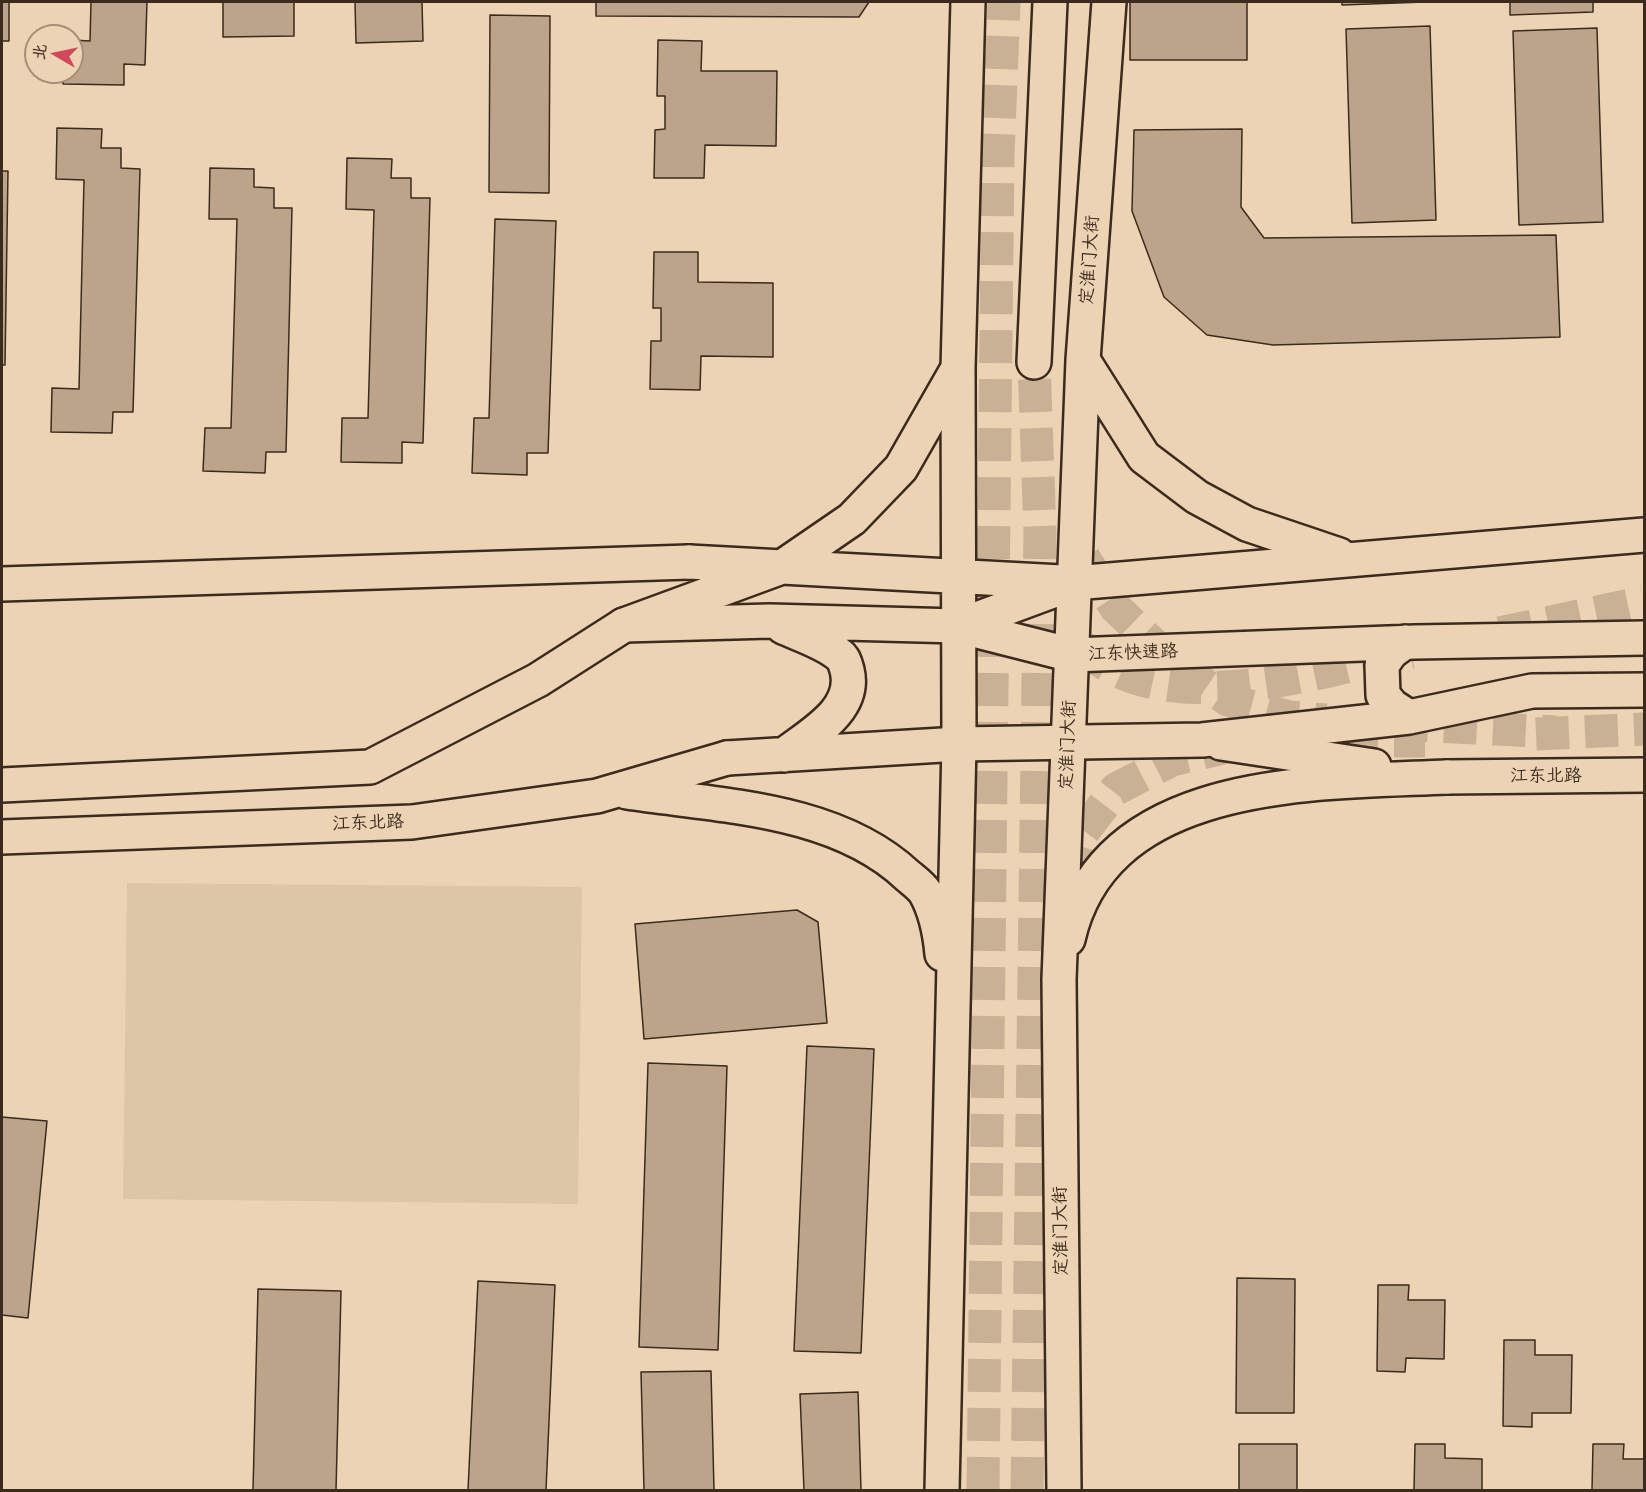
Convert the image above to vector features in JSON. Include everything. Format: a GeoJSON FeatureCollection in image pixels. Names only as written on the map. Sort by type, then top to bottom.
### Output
{"type":"FeatureCollection","features":[{"type":"Feature","properties":{"kind":"main road"},"geometry":{"type":"LineString","coordinates":[[942,1491],[959,744],[958,368],[968,2]]}},
{"type":"Feature","properties":{"kind":"main road"},"geometry":{"type":"LineString","coordinates":[[1034,362],[1050,2]]}},
{"type":"Feature","properties":{"kind":"main road","name":"定淮门大街"},"geometry":{"type":"LineString","coordinates":[[1064,1491],[1059,979],[1083,360],[1109,2]]}},
{"type":"Feature","properties":{"kind":"main road"},"geometry":{"type":"LineString","coordinates":[[1083,360],[1144,457],[1191,492],[1247,524],[1352,560]]}},
{"type":"Feature","properties":{"kind":"main road"},"geometry":{"type":"LineString","coordinates":[[2,785],[370,767],[538,680],[624,625],[782,567],[852,519],[901,468],[958,368]]}},
{"type":"Feature","properties":{"kind":"main road"},"geometry":{"type":"LineString","coordinates":[[2,584],[689,562],[1074,583],[1644,535]]}},
{"type":"Feature","properties":{"kind":"main road"},"geometry":{"type":"LineString","coordinates":[[958,626],[1074,583]]}},
{"type":"Feature","properties":{"kind":"main road"},"geometry":{"type":"LineString","coordinates":[[770,621],[838,654],[845,662],[849,677],[842,705],[832,718],[784,755]]}},
{"type":"Feature","properties":{"kind":"main road","name":"江东快速路"},"geometry":{"type":"LineString","coordinates":[[624,625],[770,621],[958,626],[1072,655],[1405,642],[1644,638]]}},
{"type":"Feature","properties":{"kind":"main road"},"geometry":{"type":"LineString","coordinates":[[1405,642],[1391,652],[1382,665],[1383,695],[1392,706],[1409,717]]}},
{"type":"Feature","properties":{"kind":"main road"},"geometry":{"type":"LineString","coordinates":[[784,755],[959,744],[1202,740],[1409,717],[1532,691],[1644,690]]}},
{"type":"Feature","properties":{"kind":"main road"},"geometry":{"type":"LineString","coordinates":[[1202,740],[1447,777]]}},
{"type":"Feature","properties":{"kind":"main road","name":"江东北路"},"geometry":{"type":"LineString","coordinates":[[2,837],[412,822],[597,796],[727,758],[784,755]]}},
{"type":"Feature","properties":{"kind":"main road","name":"江东北路"},"geometry":{"type":"LineString","coordinates":[[1447,777],[1644,776]]}},
{"type":"Feature","properties":{"kind":"main road"},"geometry":{"type":"LineString","coordinates":[[1059,979],[1070,926],[1092,882],[1120,849],[1174,813],[1224,797],[1312,783],[1447,777]]}},
{"type":"Feature","properties":{"kind":"main road"},"geometry":{"type":"LineString","coordinates":[[616,790],[758,812],[810,823],[848,837],[892,861],[924,891],[938,924],[953,1033]]}},
{"type":"Feature","properties":{"kind":"shaded area"},"geometry":{"type":"Polygon","coordinates":[[[127,883],[582,887],[578,1204],[123,1199],[127,883]]]}},
{"type":"Feature","properties":{"kind":"building"},"geometry":{"type":"Polygon","coordinates":[[[2,2],[9,2],[9,41],[2,41],[2,2]]]}},
{"type":"Feature","properties":{"kind":"building"},"geometry":{"type":"Polygon","coordinates":[[[91,2],[147,2],[145,65],[124,64],[124,85],[63,84],[84,84],[84,41],[90,41],[91,2]]]}},
{"type":"Feature","properties":{"kind":"building"},"geometry":{"type":"Polygon","coordinates":[[[223,2],[294,2],[294,36],[223,37],[223,2]]]}},
{"type":"Feature","properties":{"kind":"building"},"geometry":{"type":"Polygon","coordinates":[[[355,2],[422,2],[423,41],[356,43],[355,2]]]}},
{"type":"Feature","properties":{"kind":"building"},"geometry":{"type":"Polygon","coordinates":[[[596,2],[869,2],[859,17],[596,16],[596,2]]]}},
{"type":"Feature","properties":{"kind":"building"},"geometry":{"type":"Polygon","coordinates":[[[1130,2],[1247,2],[1247,60],[1130,60],[1130,2]]]}},
{"type":"Feature","properties":{"kind":"building"},"geometry":{"type":"Polygon","coordinates":[[[1342,2],[1425,2],[1342,5],[1342,2]]]}},
{"type":"Feature","properties":{"kind":"building"},"geometry":{"type":"Polygon","coordinates":[[[1510,2],[1593,2],[1593,12],[1510,15],[1510,2]]]}},
{"type":"Feature","properties":{"kind":"building"},"geometry":{"type":"Polygon","coordinates":[[[490,15],[550,16],[549,193],[489,192],[490,15]]]}},
{"type":"Feature","properties":{"kind":"building"},"geometry":{"type":"Polygon","coordinates":[[[1430,26],[1436,220],[1352,223],[1346,29],[1430,26]]]}},
{"type":"Feature","properties":{"kind":"building"},"geometry":{"type":"Polygon","coordinates":[[[1597,28],[1603,222],[1519,225],[1513,31],[1597,28]]]}},
{"type":"Feature","properties":{"kind":"building"},"geometry":{"type":"Polygon","coordinates":[[[658,40],[702,41],[701,71],[777,71],[776,146],[705,145],[704,178],[654,178],[655,130],[665,129],[665,96],[657,96],[658,40]]]}},
{"type":"Feature","properties":{"kind":"building"},"geometry":{"type":"Polygon","coordinates":[[[57,128],[102,129],[101,148],[121,148],[121,168],[140,169],[133,412],[113,412],[112,433],[51,432],[52,388],[79,389],[84,180],[56,179],[57,128]]]}},
{"type":"Feature","properties":{"kind":"building"},"geometry":{"type":"Polygon","coordinates":[[[1242,129],[1241,207],[1264,238],[1556,235],[1560,337],[1273,345],[1207,335],[1164,297],[1132,211],[1134,130],[1242,129]]]}},
{"type":"Feature","properties":{"kind":"building"},"geometry":{"type":"Polygon","coordinates":[[[347,158],[392,159],[391,178],[411,178],[411,198],[430,198],[423,443],[402,442],[402,463],[341,462],[342,418],[368,418],[374,210],[346,209],[347,158]]]}},
{"type":"Feature","properties":{"kind":"building"},"geometry":{"type":"Polygon","coordinates":[[[210,168],[254,169],[254,187],[274,188],[274,208],[292,208],[286,452],[266,452],[265,473],[203,471],[205,428],[231,428],[237,219],[209,219],[210,168]]]}},
{"type":"Feature","properties":{"kind":"building"},"geometry":{"type":"Polygon","coordinates":[[[2,171],[8,171],[5,365],[2,365],[2,171]]]}},
{"type":"Feature","properties":{"kind":"building"},"geometry":{"type":"Polygon","coordinates":[[[495,219],[556,221],[548,453],[527,453],[527,475],[472,473],[474,418],[489,418],[495,219]]]}},
{"type":"Feature","properties":{"kind":"building"},"geometry":{"type":"Polygon","coordinates":[[[654,252],[698,252],[698,282],[773,283],[773,357],[701,356],[700,390],[650,389],[651,341],[661,341],[661,308],[653,308],[654,252]]]}},
{"type":"Feature","properties":{"kind":"building"},"geometry":{"type":"Polygon","coordinates":[[[797,910],[818,922],[827,1023],[644,1039],[635,924],[797,910]]]}},
{"type":"Feature","properties":{"kind":"building"},"geometry":{"type":"Polygon","coordinates":[[[807,1046],[874,1049],[861,1353],[794,1351],[807,1046]]]}},
{"type":"Feature","properties":{"kind":"building"},"geometry":{"type":"Polygon","coordinates":[[[648,1063],[727,1066],[718,1350],[639,1347],[648,1063]]]}},
{"type":"Feature","properties":{"kind":"building"},"geometry":{"type":"Polygon","coordinates":[[[2,1117],[47,1121],[28,1318],[2,1315],[2,1117]]]}},
{"type":"Feature","properties":{"kind":"building"},"geometry":{"type":"Polygon","coordinates":[[[1237,1278],[1295,1279],[1294,1413],[1236,1413],[1237,1278]]]}},
{"type":"Feature","properties":{"kind":"building"},"geometry":{"type":"Polygon","coordinates":[[[478,1281],[555,1285],[546,1490],[468,1490],[478,1281]]]}},
{"type":"Feature","properties":{"kind":"building"},"geometry":{"type":"Polygon","coordinates":[[[1378,1285],[1409,1285],[1408,1300],[1445,1300],[1444,1359],[1406,1358],[1405,1372],[1377,1371],[1378,1285]]]}},
{"type":"Feature","properties":{"kind":"building"},"geometry":{"type":"Polygon","coordinates":[[[258,1289],[341,1291],[336,1490],[253,1490],[258,1289]]]}},
{"type":"Feature","properties":{"kind":"building"},"geometry":{"type":"Polygon","coordinates":[[[1504,1340],[1535,1340],[1535,1355],[1572,1355],[1571,1413],[1532,1413],[1532,1427],[1503,1426],[1504,1340]]]}},
{"type":"Feature","properties":{"kind":"building"},"geometry":{"type":"Polygon","coordinates":[[[711,1371],[714,1490],[644,1490],[641,1372],[711,1371]]]}},
{"type":"Feature","properties":{"kind":"building"},"geometry":{"type":"Polygon","coordinates":[[[858,1392],[861,1490],[804,1490],[800,1394],[858,1392]]]}},
{"type":"Feature","properties":{"kind":"building"},"geometry":{"type":"Polygon","coordinates":[[[1239,1444],[1297,1444],[1297,1490],[1239,1490],[1239,1444]]]}},
{"type":"Feature","properties":{"kind":"building"},"geometry":{"type":"Polygon","coordinates":[[[1415,1444],[1445,1444],[1445,1458],[1482,1459],[1482,1490],[1414,1490],[1415,1444]]]}},
{"type":"Feature","properties":{"kind":"building"},"geometry":{"type":"Polygon","coordinates":[[[1593,1444],[1624,1444],[1623,1459],[1644,1459],[1644,1490],[1592,1490],[1593,1444]]]}},
{"type":"Feature","properties":{"kind":"tunnel"},"geometry":{"type":"LineString","coordinates":[[983,1490],[998,156],[1004,2]]}},
{"type":"Feature","properties":{"kind":"tunnel"},"geometry":{"type":"LineString","coordinates":[[1027,1490],[1040,533],[1034,362]]}},
{"type":"Feature","properties":{"kind":"tunnel"},"geometry":{"type":"LineString","coordinates":[[1084,558],[1116,608],[1173,663],[1228,700],[1289,717],[1326,720]]}},
{"type":"Feature","properties":{"kind":"tunnel"},"geometry":{"type":"LineString","coordinates":[[1500,633],[1644,602]]}},
{"type":"Feature","properties":{"kind":"tunnel"},"geometry":{"type":"LineString","coordinates":[[1081,645],[1114,669],[1152,683],[1195,688],[1240,686],[1286,680],[1411,652]]}},
{"type":"Feature","properties":{"kind":"tunnel"},"geometry":{"type":"LineString","coordinates":[[1395,724],[1556,732]]}},
{"type":"Feature","properties":{"kind":"tunnel"},"geometry":{"type":"LineString","coordinates":[[1536,734],[1644,729]]}},
{"type":"Feature","properties":{"kind":"tunnel"},"geometry":{"type":"LineString","coordinates":[[1296,741],[1425,741]]}},
{"type":"Feature","properties":{"kind":"tunnel"},"geometry":{"type":"LineString","coordinates":[[1068,877],[1081,835],[1116,789],[1172,760],[1227,747]]}}]}
